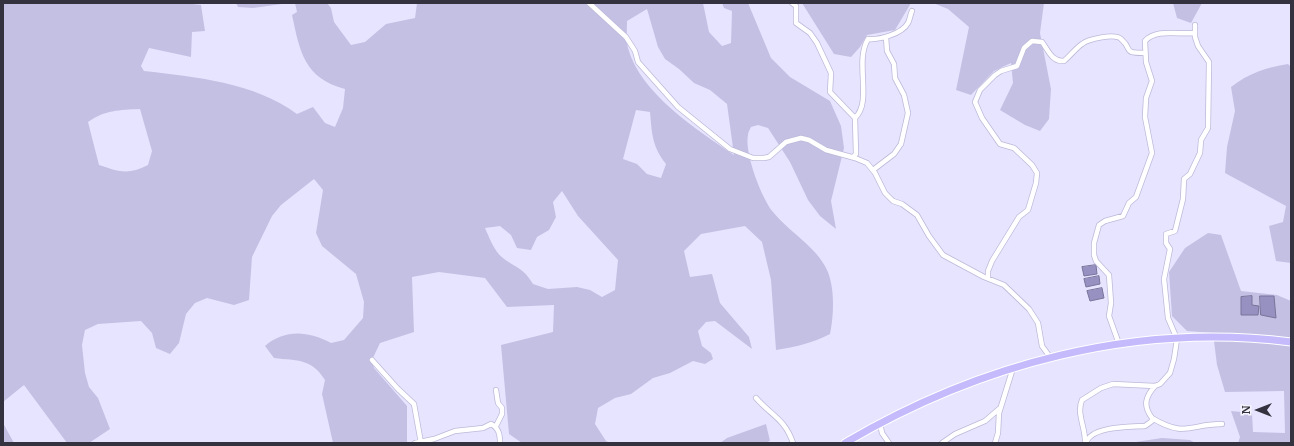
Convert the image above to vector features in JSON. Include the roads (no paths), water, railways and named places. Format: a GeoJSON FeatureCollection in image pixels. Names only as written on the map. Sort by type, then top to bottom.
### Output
{"type":"FeatureCollection","features":[{"type":"Feature","properties":{"kind":"main road"},"geometry":{"type":"LineString","coordinates":[[845,443],[912,406],[965,383],[1050,357],[1119,344],[1177,339],[1244,338],[1291,342]]}},
{"type":"Feature","properties":{"kind":"street"},"geometry":{"type":"LineString","coordinates":[[589,3],[626,37],[635,51],[638,62],[678,107],[730,149],[753,158],[764,158],[769,157],[786,142],[801,138],[809,140],[826,150],[853,157],[867,163],[873,170],[885,193],[893,200],[917,215],[929,236],[949,259],[1004,285],[1029,309],[1038,323],[1042,346],[1050,357]]}},
{"type":"Feature","properties":{"kind":"street"},"geometry":{"type":"LineString","coordinates":[[792,3],[796,6],[796,23],[810,33],[817,43],[831,73],[830,92],[855,118]]}},
{"type":"Feature","properties":{"kind":"street"},"geometry":{"type":"LineString","coordinates":[[853,157],[856,154],[855,118],[862,108],[862,65],[864,44],[868,39],[876,40],[886,37],[907,25],[912,11]]}},
{"type":"Feature","properties":{"kind":"street"},"geometry":{"type":"LineString","coordinates":[[1086,443],[1085,433],[1079,412],[1082,400],[1101,388],[1113,384],[1155,386],[1160,384],[1170,373],[1173,364],[1177,339],[1168,318],[1165,290],[1164,278],[1170,249],[1166,234],[1175,231],[1183,199],[1184,179],[1190,174],[1200,153],[1201,140],[1208,128],[1209,62],[1198,46],[1195,33],[1195,24]]}},
{"type":"Feature","properties":{"kind":"street"},"geometry":{"type":"LineString","coordinates":[[1119,344],[1109,316],[1111,303],[1109,275],[1096,261],[1094,255],[1094,243],[1099,225],[1105,221],[1123,216],[1129,203],[1136,197],[1152,153],[1145,117],[1146,98],[1152,81],[1145,53],[1145,41],[1149,36],[1173,32],[1186,34],[1195,33]]}},
{"type":"Feature","properties":{"kind":"street"},"geometry":{"type":"LineString","coordinates":[[988,278],[988,271],[992,261],[1019,218],[1028,210],[1036,183],[1037,173],[1032,165],[1014,148],[1000,144],[975,102],[980,90],[1001,71],[1017,66],[1024,48],[1032,41],[1042,42],[1053,58],[1058,61],[1064,61],[1084,43],[1110,36],[1117,36],[1122,39],[1128,51],[1132,53],[1145,53]]}},
{"type":"Feature","properties":{"kind":"street"},"geometry":{"type":"LineString","coordinates":[[873,170],[894,154],[901,144],[908,113],[904,95],[896,78],[894,64],[887,51],[886,37]]}},
{"type":"Feature","properties":{"kind":"street"},"geometry":{"type":"LineString","coordinates":[[372,360],[398,389],[414,404],[421,442]]}},
{"type":"Feature","properties":{"kind":"street"},"geometry":{"type":"LineString","coordinates":[[995,443],[998,433],[1000,408],[1013,368]]}},
{"type":"Feature","properties":{"kind":"street"},"geometry":{"type":"LineString","coordinates":[[1155,386],[1146,400],[1146,406],[1152,418],[1175,429],[1188,430],[1210,424],[1222,424]]}},
{"type":"Feature","properties":{"kind":"street"},"geometry":{"type":"LineString","coordinates":[[496,390],[498,403],[502,408],[502,414],[496,426]]}},
{"type":"Feature","properties":{"kind":"street"},"geometry":{"type":"LineString","coordinates":[[756,398],[788,429],[793,443]]}},
{"type":"Feature","properties":{"kind":"street"},"geometry":{"type":"LineString","coordinates":[[942,443],[955,434],[989,419],[1000,408]]}},
{"type":"Feature","properties":{"kind":"street"},"geometry":{"type":"LineString","coordinates":[[1086,443],[1087,440],[1100,432],[1117,428],[1145,426],[1152,421],[1152,418]]}},
{"type":"Feature","properties":{"kind":"street"},"geometry":{"type":"LineString","coordinates":[[880,423],[882,432],[889,443]]}},
{"type":"Feature","properties":{"kind":"street"},"geometry":{"type":"LineString","coordinates":[[416,443],[455,431],[483,428],[491,424],[496,426],[500,433],[500,443]]}}]}
